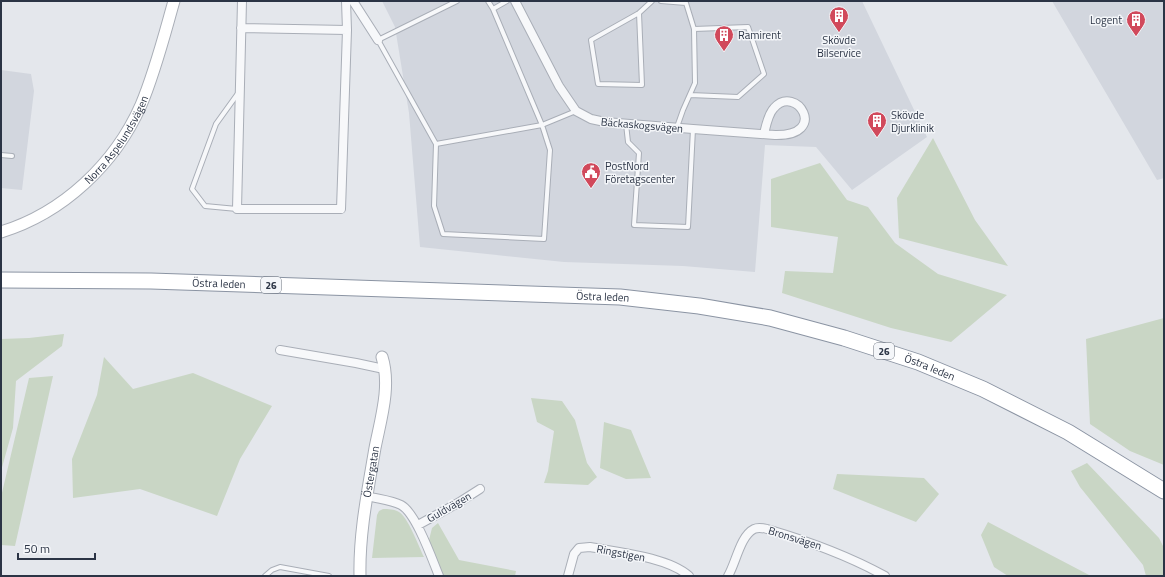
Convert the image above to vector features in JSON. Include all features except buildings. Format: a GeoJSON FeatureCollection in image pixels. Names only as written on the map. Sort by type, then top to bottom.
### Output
{"type":"FeatureCollection","features":[{"type":"Feature","properties":{"kind":"highway","name":"Östra leden"},"geometry":{"type":"LineString","coordinates":[[1,280],[159,282],[620,297],[699,306],[770,318],[844,338],[918,362],[983,389],[1068,432],[1164,491]]}},
{"type":"Feature","properties":{"kind":"street","name":"Norra Aspelundsvägen"},"geometry":{"type":"LineString","coordinates":[[1,232],[35,218],[55,207],[95,174],[111,155],[140,106],[150,80],[174,1]]}},
{"type":"Feature","properties":{"kind":"street"},"geometry":{"type":"LineString","coordinates":[[242,1],[237,209],[340,209],[347,30],[346,1]]}},
{"type":"Feature","properties":{"kind":"street"},"geometry":{"type":"LineString","coordinates":[[353,1],[378,40]]}},
{"type":"Feature","properties":{"kind":"street"},"geometry":{"type":"LineString","coordinates":[[515,1],[559,86],[576,112]]}},
{"type":"Feature","properties":{"kind":"street"},"geometry":{"type":"LineString","coordinates":[[241,28],[347,30]]}},
{"type":"Feature","properties":{"kind":"street","name":"Bäckaskogsvägen"},"geometry":{"type":"LineString","coordinates":[[576,112],[591,119],[626,124],[693,130],[764,134],[783,135],[798,131],[802,127],[804,114],[801,108],[792,102],[786,102],[775,107],[771,112],[764,134]]}},
{"type":"Feature","properties":{"kind":"street"},"geometry":{"type":"LineString","coordinates":[[280,350],[384,369]]}},
{"type":"Feature","properties":{"kind":"street","name":"Östergatan"},"geometry":{"type":"LineString","coordinates":[[360,576],[367,496],[386,385],[382,357]]}},
{"type":"Feature","properties":{"kind":"street","name":"Guldvägen"},"geometry":{"type":"LineString","coordinates":[[418,525],[480,489]]}},
{"type":"Feature","properties":{"kind":"street"},"geometry":{"type":"LineString","coordinates":[[367,496],[401,505],[409,512],[418,525],[439,576]]}},
{"type":"Feature","properties":{"kind":"street","name":"Bronsvägen"},"geometry":{"type":"LineString","coordinates":[[728,576],[746,536],[754,529],[760,528],[767,528],[825,547],[865,565],[884,576]]}},
{"type":"Feature","properties":{"kind":"street","name":"Ringstigen"},"geometry":{"type":"LineString","coordinates":[[568,576],[574,554],[579,548],[590,547],[658,560],[675,566],[689,576]]}},
{"type":"Feature","properties":{"kind":"lane"},"geometry":{"type":"LineString","coordinates":[[457,1],[378,40],[436,144],[434,206],[443,234],[544,239],[550,150],[542,125],[493,9],[488,1]]}},
{"type":"Feature","properties":{"kind":"lane"},"geometry":{"type":"LineString","coordinates":[[493,9],[506,1]]}},
{"type":"Feature","properties":{"kind":"lane"},"geometry":{"type":"LineString","coordinates":[[639,13],[642,85],[598,84],[591,40],[639,13],[652,1]]}},
{"type":"Feature","properties":{"kind":"lane"},"geometry":{"type":"LineString","coordinates":[[661,1],[686,3],[694,29],[695,83],[677,128]]}},
{"type":"Feature","properties":{"kind":"lane"},"geometry":{"type":"LineString","coordinates":[[690,94],[738,97],[764,74],[748,27],[694,29]]}},
{"type":"Feature","properties":{"kind":"lane"},"geometry":{"type":"LineString","coordinates":[[237,209],[205,206],[192,189],[216,124],[239,92]]}},
{"type":"Feature","properties":{"kind":"lane"},"geometry":{"type":"LineString","coordinates":[[436,144],[542,125],[576,112]]}},
{"type":"Feature","properties":{"kind":"lane"},"geometry":{"type":"LineString","coordinates":[[626,124],[628,142],[639,153],[634,225],[688,227],[693,130]]}},
{"type":"Feature","properties":{"kind":"lane"},"geometry":{"type":"LineString","coordinates":[[1,155],[12,156]]}},
{"type":"Feature","properties":{"kind":"lane"},"geometry":{"type":"LineString","coordinates":[[264,576],[272,570],[280,567],[329,576]]}},
{"type":"Feature","properties":{"kind":"shaded area"},"geometry":{"type":"Polygon","coordinates":[[[382,1],[862,1],[927,137],[852,190],[816,147],[765,145],[755,272],[683,266],[564,262],[420,247],[409,113],[395,27],[382,1]]]}},
{"type":"Feature","properties":{"kind":"shaded area"},"geometry":{"type":"Polygon","coordinates":[[[1052,1],[1164,1],[1164,178],[1157,180],[1052,1]]]}},
{"type":"Feature","properties":{"kind":"shaded area"},"geometry":{"type":"Polygon","coordinates":[[[1,70],[31,74],[34,91],[22,190],[1,188],[1,70]]]}},
{"type":"Feature","properties":{"kind":"green space"},"geometry":{"type":"Polygon","coordinates":[[[933,138],[975,220],[1008,266],[899,238],[897,198],[933,138]]]}},
{"type":"Feature","properties":{"kind":"green space"},"geometry":{"type":"Polygon","coordinates":[[[820,163],[847,200],[868,207],[895,243],[938,274],[1007,295],[951,342],[891,328],[782,293],[785,271],[833,273],[838,237],[771,227],[771,179],[820,163]]]}},
{"type":"Feature","properties":{"kind":"green space"},"geometry":{"type":"Polygon","coordinates":[[[1164,318],[1164,465],[1130,451],[1090,424],[1086,339],[1164,318]]]}},
{"type":"Feature","properties":{"kind":"green space"},"geometry":{"type":"Polygon","coordinates":[[[64,334],[62,346],[16,381],[13,428],[1,471],[1,339],[29,338],[64,334]]]}},
{"type":"Feature","properties":{"kind":"green space"},"geometry":{"type":"Polygon","coordinates":[[[104,357],[133,389],[193,373],[272,406],[240,459],[217,516],[140,489],[73,498],[72,459],[97,395],[104,357]]]}},
{"type":"Feature","properties":{"kind":"green space"},"geometry":{"type":"Polygon","coordinates":[[[53,376],[15,546],[1,545],[1,497],[29,378],[53,376]]]}},
{"type":"Feature","properties":{"kind":"green space"},"geometry":{"type":"Polygon","coordinates":[[[531,398],[562,401],[575,420],[587,463],[597,477],[588,485],[544,483],[548,471],[554,431],[537,422],[531,398]]]}},
{"type":"Feature","properties":{"kind":"green space"},"geometry":{"type":"Polygon","coordinates":[[[604,422],[631,430],[651,478],[626,479],[600,468],[604,422]]]}},
{"type":"Feature","properties":{"kind":"green space"},"geometry":{"type":"Polygon","coordinates":[[[1087,463],[1159,538],[1164,548],[1164,576],[1146,576],[1143,565],[1080,487],[1071,471],[1087,463]]]}},
{"type":"Feature","properties":{"kind":"green space"},"geometry":{"type":"Polygon","coordinates":[[[837,474],[924,478],[939,494],[916,522],[833,489],[837,474]]]}},
{"type":"Feature","properties":{"kind":"green space"},"geometry":{"type":"Polygon","coordinates":[[[383,509],[395,510],[402,515],[410,526],[424,557],[372,558],[377,515],[379,511],[383,509]]]}},
{"type":"Feature","properties":{"kind":"green space"},"geometry":{"type":"Polygon","coordinates":[[[988,522],[1091,576],[1008,576],[994,567],[981,535],[988,522]]]}},
{"type":"Feature","properties":{"kind":"green space"},"geometry":{"type":"Polygon","coordinates":[[[438,523],[459,560],[516,571],[515,576],[443,576],[429,540],[432,528],[438,523]]]}},
{"type":"Feature","properties":{"kind":"place","name":"Skövde Bilservice"},"geometry":{"type":"Point","coordinates":[839,33]}},
{"type":"Feature","properties":{"kind":"place","name":"Logent"},"geometry":{"type":"Point","coordinates":[1136,37]}},
{"type":"Feature","properties":{"kind":"place","name":"Ramirent"},"geometry":{"type":"Point","coordinates":[724,52]}},
{"type":"Feature","properties":{"kind":"place","name":"Skövde Djurklinik"},"geometry":{"type":"Point","coordinates":[877,138]}},
{"type":"Feature","properties":{"kind":"place","name":"PostNord Företagscenter"},"geometry":{"type":"Point","coordinates":[591,189]}}]}
